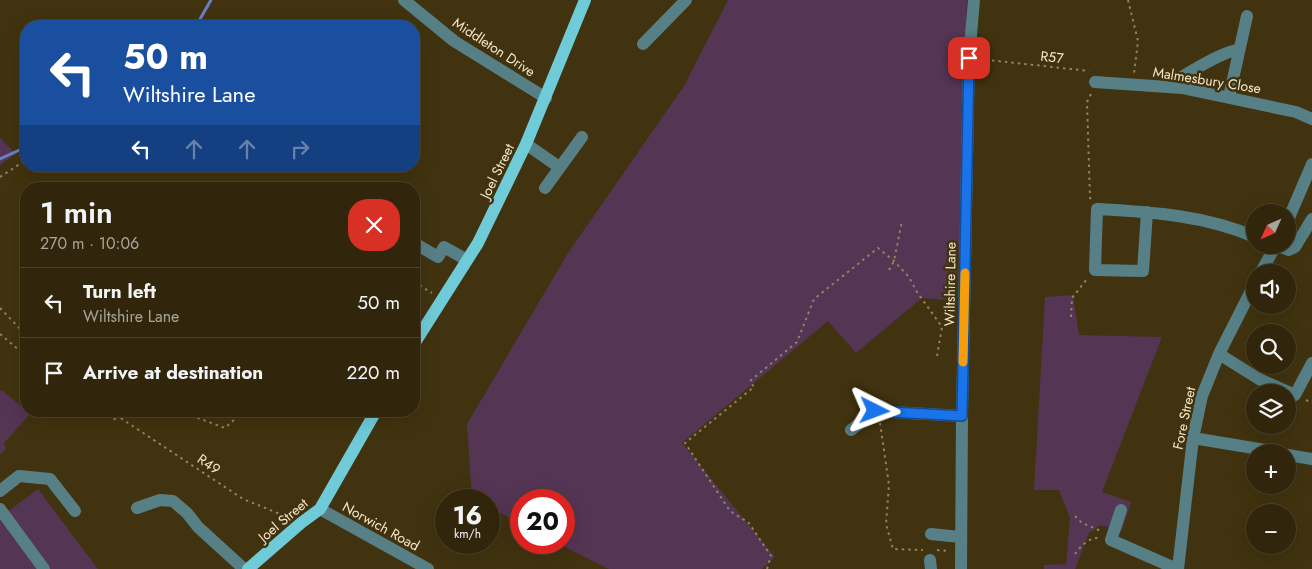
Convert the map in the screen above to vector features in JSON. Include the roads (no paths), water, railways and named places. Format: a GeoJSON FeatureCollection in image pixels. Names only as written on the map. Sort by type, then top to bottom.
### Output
{"type":"FeatureCollection","features":[{"type":"Feature","properties":{"kind":"main road","name":"Joel Street"},"geometry":{"type":"LineString","coordinates":[[420,334],[478,243],[526,144],[585,0]]}},
{"type":"Feature","properties":{"kind":"main road","name":"Joel Street"},"geometry":{"type":"LineString","coordinates":[[248,569],[320,509],[373,417]]}},
{"type":"Feature","properties":{"kind":"street","name":"Middleton Drive"},"geometry":{"type":"LineString","coordinates":[[404,0],[454,42],[546,98]]}},
{"type":"Feature","properties":{"kind":"street"},"geometry":{"type":"LineString","coordinates":[[643,44],[686,0]]}},
{"type":"Feature","properties":{"kind":"street","name":"Wiltshire Lane"},"geometry":{"type":"LineString","coordinates":[[961,569],[960,537],[969,58],[974,0]]}},
{"type":"Feature","properties":{"kind":"street"},"geometry":{"type":"LineString","coordinates":[[1229,97],[1247,16]]}},
{"type":"Feature","properties":{"kind":"street"},"geometry":{"type":"LineString","coordinates":[[1167,87],[1179,78],[1229,51],[1239,50]]}},
{"type":"Feature","properties":{"kind":"street","name":"Malmesbury Close"},"geometry":{"type":"LineString","coordinates":[[1095,77],[1229,97],[1296,112],[1312,118]]}},
{"type":"Feature","properties":{"kind":"street"},"geometry":{"type":"LineString","coordinates":[[545,188],[582,137]]}},
{"type":"Feature","properties":{"kind":"street"},"geometry":{"type":"LineString","coordinates":[[526,144],[559,167]]}},
{"type":"Feature","properties":{"kind":"street"},"geometry":{"type":"LineString","coordinates":[[1295,204],[1312,164]]}},
{"type":"Feature","properties":{"kind":"street"},"geometry":{"type":"LineString","coordinates":[[1146,212],[1143,271],[1095,270],[1097,208],[1146,212],[1186,216],[1246,233]]}},
{"type":"Feature","properties":{"kind":"street"},"geometry":{"type":"LineString","coordinates":[[1296,245],[1312,219]]}},
{"type":"Feature","properties":{"kind":"street"},"geometry":{"type":"LineString","coordinates":[[420,246],[438,257],[444,247],[467,260]]}},
{"type":"Feature","properties":{"kind":"street","name":"Fore Street"},"geometry":{"type":"LineString","coordinates":[[1178,569],[1193,438],[1202,396],[1218,354],[1246,300]]}},
{"type":"Feature","properties":{"kind":"street"},"geometry":{"type":"LineString","coordinates":[[1218,354],[1259,379],[1295,395],[1312,363]]}},
{"type":"Feature","properties":{"kind":"street"},"geometry":{"type":"LineString","coordinates":[[851,430],[875,411],[962,416]]}},
{"type":"Feature","properties":{"kind":"street"},"geometry":{"type":"LineString","coordinates":[[1193,438],[1246,447]]}},
{"type":"Feature","properties":{"kind":"street"},"geometry":{"type":"LineString","coordinates":[[1296,456],[1312,459]]}},
{"type":"Feature","properties":{"kind":"street"},"geometry":{"type":"LineString","coordinates":[[0,491],[19,476],[50,478],[75,510]]}},
{"type":"Feature","properties":{"kind":"street"},"geometry":{"type":"LineString","coordinates":[[137,508],[160,500],[173,501],[244,569]]}},
{"type":"Feature","properties":{"kind":"street"},"geometry":{"type":"LineString","coordinates":[[0,509],[44,569]]}},
{"type":"Feature","properties":{"kind":"street","name":"Norwich Road"},"geometry":{"type":"LineString","coordinates":[[320,509],[428,569]]}},
{"type":"Feature","properties":{"kind":"street"},"geometry":{"type":"LineString","coordinates":[[1121,510],[1112,538],[1178,569]]}},
{"type":"Feature","properties":{"kind":"street"},"geometry":{"type":"LineString","coordinates":[[931,534],[960,537]]}},
{"type":"Feature","properties":{"kind":"waterway"},"geometry":{"type":"LineString","coordinates":[[199,20],[211,0]]}},
{"type":"Feature","properties":{"kind":"waterway"},"geometry":{"type":"LineString","coordinates":[[0,159],[20,150]]}}]}
